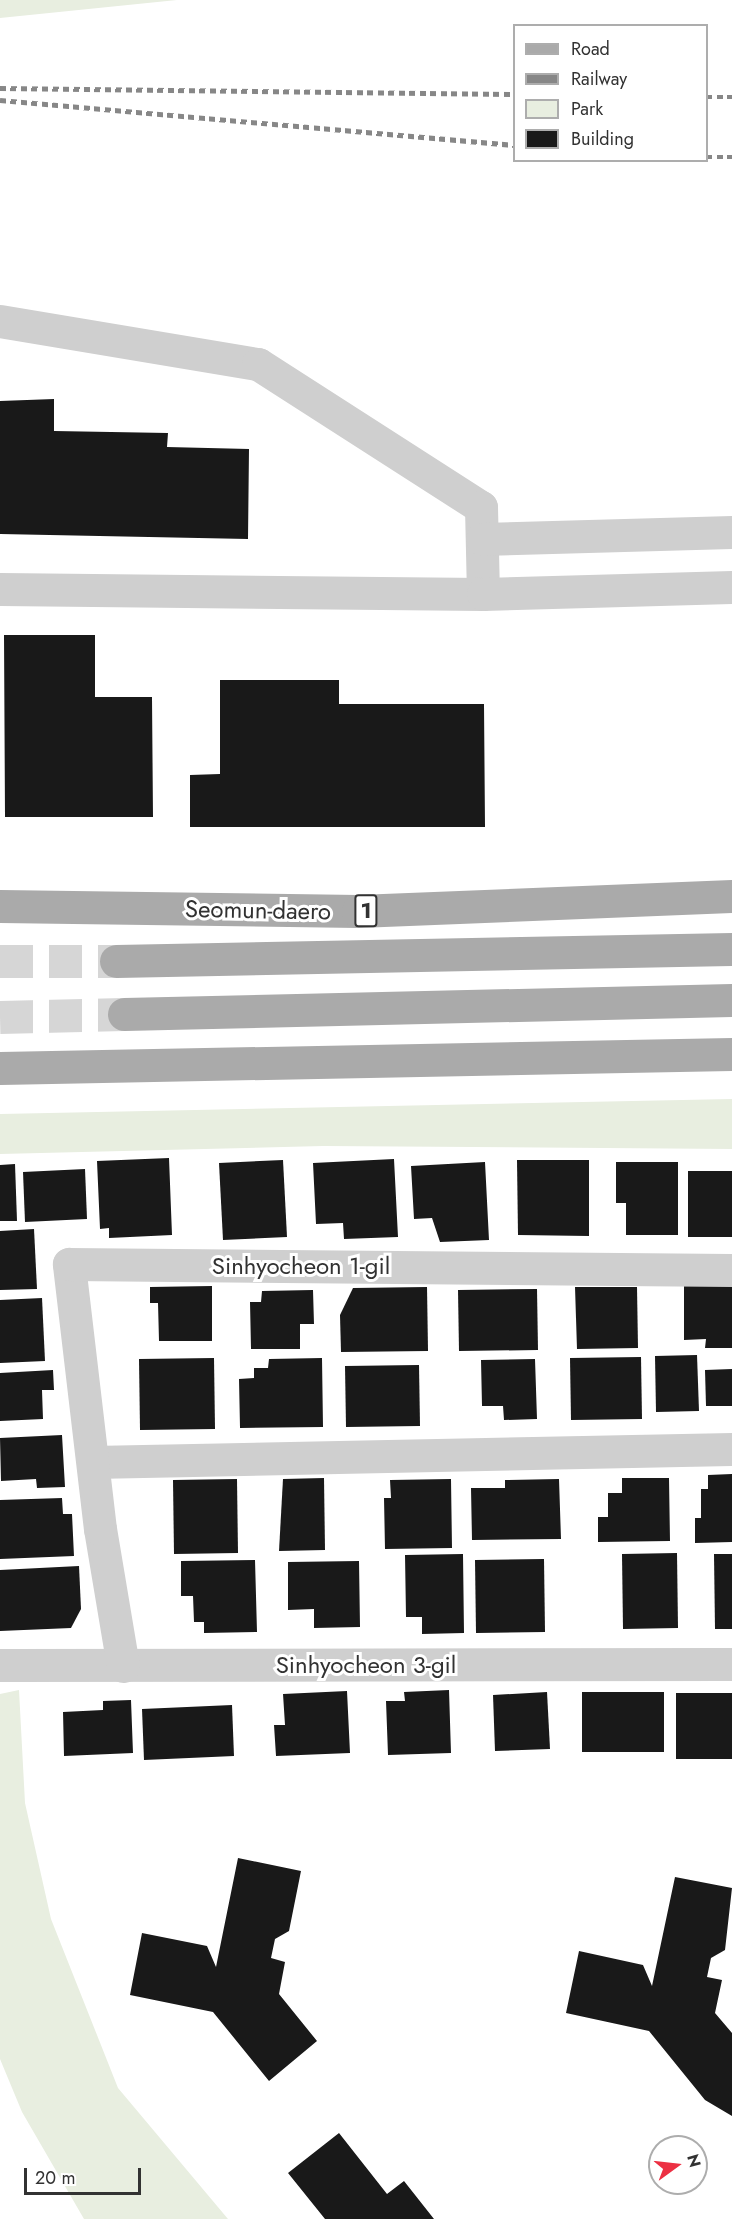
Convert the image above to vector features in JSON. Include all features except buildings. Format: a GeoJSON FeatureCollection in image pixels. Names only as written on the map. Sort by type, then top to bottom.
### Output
{"type":"FeatureCollection","features":[{"type":"Feature","properties":{"kind":"main road","name":"Seomun-daero"},"geometry":{"type":"LineString","coordinates":[[1,907],[358,911],[732,896]]}},
{"type":"Feature","properties":{"kind":"main road","name":"Seomun-daero"},"geometry":{"type":"LineString","coordinates":[[116,961],[732,949]]}},
{"type":"Feature","properties":{"kind":"main road"},"geometry":{"type":"LineString","coordinates":[[124,1014],[732,1000]]}},
{"type":"Feature","properties":{"kind":"main road"},"geometry":{"type":"LineString","coordinates":[[0,1068],[732,1054]]}},
{"type":"Feature","properties":{"kind":"street"},"geometry":{"type":"LineString","coordinates":[[0,321],[258,364],[482,507],[483,594]]}},
{"type":"Feature","properties":{"kind":"street"},"geometry":{"type":"LineString","coordinates":[[482,539],[732,532]]}},
{"type":"Feature","properties":{"kind":"street"},"geometry":{"type":"LineString","coordinates":[[0,589],[483,594],[732,587]]}},
{"type":"Feature","properties":{"kind":"street","name":"Sinhyocheon 1-gil"},"geometry":{"type":"LineString","coordinates":[[123,1666],[93,1462],[69,1264],[732,1270]]}},
{"type":"Feature","properties":{"kind":"street"},"geometry":{"type":"LineString","coordinates":[[93,1462],[732,1449]]}},
{"type":"Feature","properties":{"kind":"street","name":"Sinhyocheon 3-gil"},"geometry":{"type":"LineString","coordinates":[[0,1665],[732,1664]]}},
{"type":"Feature","properties":{"kind":"green space"},"geometry":{"type":"Polygon","coordinates":[[[0,0],[177,0],[0,18],[0,0]]]}},
{"type":"Feature","properties":{"kind":"green space"},"geometry":{"type":"Polygon","coordinates":[[[732,1099],[732,1149],[323,1146],[0,1154],[0,1114],[732,1099]]]}},
{"type":"Feature","properties":{"kind":"green space"},"geometry":{"type":"Polygon","coordinates":[[[19,1690],[25,1803],[51,1919],[118,2088],[228,2219],[84,2219],[22,2112],[0,2059],[0,1694],[19,1690]]]}},
{"type":"Feature","properties":{"kind":"tunnel"},"geometry":{"type":"LineString","coordinates":[[0,961],[116,961]]}},
{"type":"Feature","properties":{"kind":"tunnel"},"geometry":{"type":"LineString","coordinates":[[0,1017],[124,1014]]}},
{"type":"Feature","properties":{"kind":"railway"},"geometry":{"type":"LineString","coordinates":[[0,88],[513,94]]}},
{"type":"Feature","properties":{"kind":"railway"},"geometry":{"type":"LineString","coordinates":[[708,97],[732,97]]}},
{"type":"Feature","properties":{"kind":"railway"},"geometry":{"type":"LineString","coordinates":[[0,100],[513,145]]}},
{"type":"Feature","properties":{"kind":"railway"},"geometry":{"type":"LineString","coordinates":[[708,157],[732,157]]}}]}
